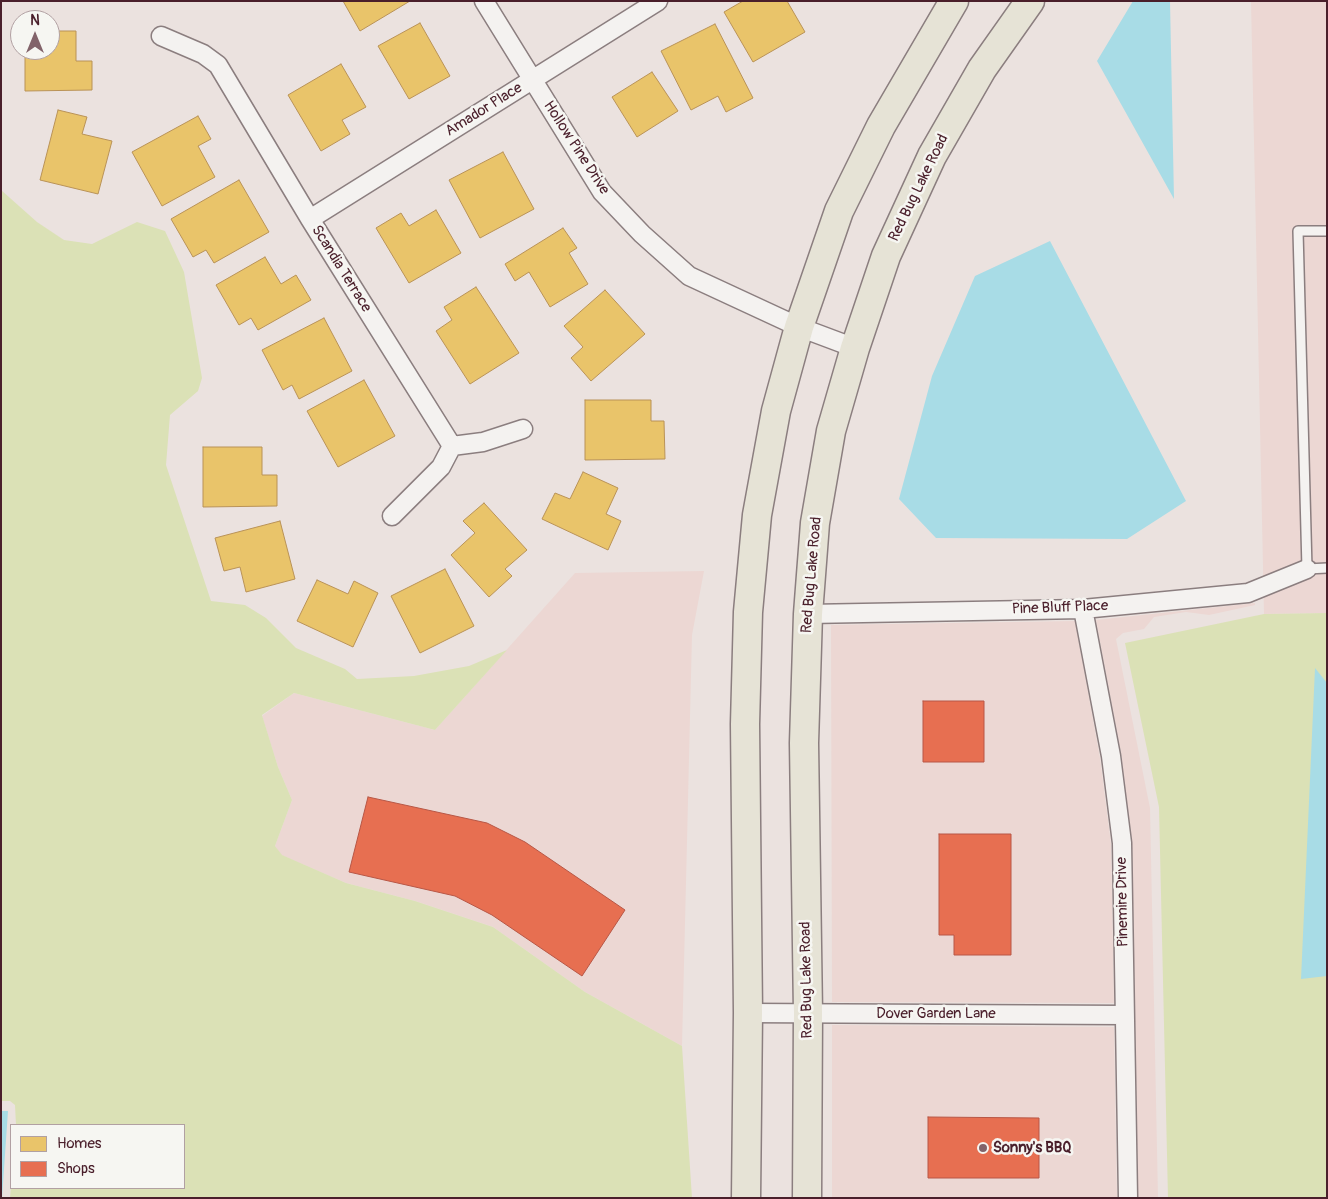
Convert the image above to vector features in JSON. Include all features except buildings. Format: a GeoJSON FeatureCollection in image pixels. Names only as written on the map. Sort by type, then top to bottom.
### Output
{"type":"FeatureCollection","features":[{"type":"Feature","properties":{"kind":"main road"},"geometry":{"type":"LineString","coordinates":[[746,1198],[748,1013],[745,724],[748,612],[756,515],[776,411],[799,328],[839,211],[881,126],[954,1]]}},
{"type":"Feature","properties":{"kind":"main road","name":"Red Bug Lake Road"},"geometry":{"type":"LineString","coordinates":[[807,1198],[808,1013],[804,743],[808,614],[815,523],[832,431],[855,348],[886,256],[932,156],[982,70],[1030,1]]}},
{"type":"Feature","properties":{"kind":"street","name":"Hollow Pine Drive"},"geometry":{"type":"LineString","coordinates":[[484,1],[602,192],[642,234],[689,276],[799,328],[855,348]]}},
{"type":"Feature","properties":{"kind":"street","name":"Amador Place"},"geometry":{"type":"LineString","coordinates":[[310,219],[658,1]]}},
{"type":"Feature","properties":{"kind":"street","name":"Scandia Terrace"},"geometry":{"type":"LineString","coordinates":[[161,36],[203,54],[218,65],[310,219],[452,446]]}},
{"type":"Feature","properties":{"kind":"street"},"geometry":{"type":"LineString","coordinates":[[392,516],[441,467],[452,446],[483,442],[523,429]]}},
{"type":"Feature","properties":{"kind":"street","name":"Pine Bluff Place"},"geometry":{"type":"LineString","coordinates":[[808,614],[1083,609],[1248,593],[1307,569]]}},
{"type":"Feature","properties":{"kind":"street","name":"Pinemire Drive"},"geometry":{"type":"LineString","coordinates":[[1083,609],[1111,756],[1122,843],[1128,1198]]}},
{"type":"Feature","properties":{"kind":"street","name":"Dover Garden Lane"},"geometry":{"type":"LineString","coordinates":[[748,1013],[1124,1015]]}},
{"type":"Feature","properties":{"kind":"lane"},"geometry":{"type":"LineString","coordinates":[[1327,231],[1298,231],[1307,569],[1327,568]]}},
{"type":"Feature","properties":{"kind":"shaded area"},"geometry":{"type":"Polygon","coordinates":[[[1251,1],[1327,1],[1327,613],[1264,614],[1251,1]]]}},
{"type":"Feature","properties":{"kind":"shaded area"},"geometry":{"type":"Polygon","coordinates":[[[704,571],[692,635],[682,1046],[585,992],[493,927],[415,901],[346,883],[281,855],[275,846],[292,800],[278,767],[262,716],[294,693],[435,730],[575,573],[704,571]]]}},
{"type":"Feature","properties":{"kind":"shaded area"},"geometry":{"type":"Polygon","coordinates":[[[1255,603],[1255,605],[1209,615],[1186,612],[1154,617],[1144,629],[1123,633],[1116,639],[1150,808],[1158,1198],[1138,1198],[1132,843],[1121,753],[1096,620],[1255,603]]]}},
{"type":"Feature","properties":{"kind":"shaded area"},"geometry":{"type":"Polygon","coordinates":[[[1075,621],[1100,758],[1111,844],[1114,1003],[832,1002],[831,625],[1075,621]]]}},
{"type":"Feature","properties":{"kind":"shaded area"},"geometry":{"type":"Polygon","coordinates":[[[832,1025],[1114,1027],[1117,1198],[832,1198],[832,1025]]]}},
{"type":"Feature","properties":{"kind":"green space"},"geometry":{"type":"Polygon","coordinates":[[[1,190],[37,222],[64,240],[92,244],[137,222],[165,231],[184,272],[202,378],[198,391],[170,415],[166,465],[211,601],[245,605],[266,618],[296,648],[345,669],[357,679],[414,676],[469,666],[507,650],[435,730],[294,693],[262,715],[278,767],[292,800],[275,846],[282,855],[346,883],[415,901],[493,927],[585,992],[682,1046],[692,1198],[10,1198],[11,1189],[185,1189],[185,1124],[16,1124],[15,1105],[10,1101],[1,1101],[1,190]]]}},
{"type":"Feature","properties":{"kind":"green space"},"geometry":{"type":"Polygon","coordinates":[[[1327,613],[1327,1198],[1168,1198],[1159,807],[1125,643],[1264,614],[1327,613]]]}},
{"type":"Feature","properties":{"kind":"water"},"geometry":{"type":"Polygon","coordinates":[[[1133,1],[1170,1],[1174,199],[1097,61],[1133,1]]]}},
{"type":"Feature","properties":{"kind":"water"},"geometry":{"type":"Polygon","coordinates":[[[1050,241],[1186,501],[1127,539],[936,538],[899,499],[932,376],[975,276],[1050,241]]]}},
{"type":"Feature","properties":{"kind":"water"},"geometry":{"type":"Polygon","coordinates":[[[1315,668],[1327,683],[1327,976],[1301,979],[1315,668]]]}},
{"type":"Feature","properties":{"kind":"water"},"geometry":{"type":"Polygon","coordinates":[[[1,1111],[8,1111],[2,1198],[1,1198],[1,1111]]]}},
{"type":"Feature","properties":{"kind":"place","name":"Sonny's BBQ"},"geometry":{"type":"Point","coordinates":[983,1148]}}]}
